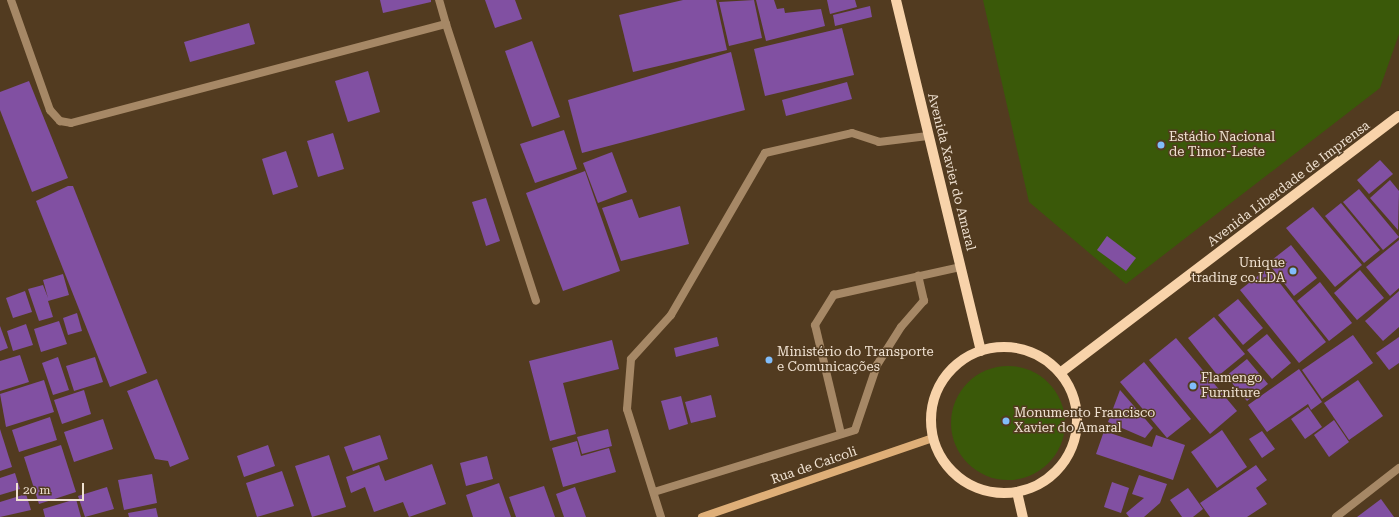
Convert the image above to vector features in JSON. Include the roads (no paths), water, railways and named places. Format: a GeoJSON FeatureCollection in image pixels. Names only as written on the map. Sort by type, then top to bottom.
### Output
{"type":"FeatureCollection","features":[{"type":"Feature","properties":{"kind":"main road","name":"Avenida Xavier do Amaral"},"geometry":{"type":"LineString","coordinates":[[896,0],[981,351]]}},
{"type":"Feature","properties":{"kind":"main road","name":"Avenida Liberdade de Imprensa"},"geometry":{"type":"LineString","coordinates":[[1060,373],[1399,116]]}},
{"type":"Feature","properties":{"kind":"main road"},"geometry":{"type":"LineString","coordinates":[[1002,347],[1024,350],[1044,359],[1060,373],[1072,392],[1077,413],[1076,435],[1069,455],[1056,473],[1038,485],[1017,492],[995,493],[968,483],[941,459],[933,438],[931,417],[935,396],[946,376],[962,361],[981,351],[1002,347]]}},
{"type":"Feature","properties":{"kind":"main road","name":"Rua de Caicoli"},"geometry":{"type":"LineString","coordinates":[[702,517],[933,438]]}},
{"type":"Feature","properties":{"kind":"main road"},"geometry":{"type":"LineString","coordinates":[[1017,492],[1023,517]]}},
{"type":"Feature","properties":{"kind":"street"},"geometry":{"type":"LineString","coordinates":[[11,0],[50,110],[60,122],[71,123],[446,24]]}},
{"type":"Feature","properties":{"kind":"street"},"geometry":{"type":"LineString","coordinates":[[439,0],[536,301]]}},
{"type":"Feature","properties":{"kind":"street"},"geometry":{"type":"LineString","coordinates":[[661,517],[627,409],[631,359],[671,315],[765,153],[852,133],[879,142],[928,136]]}},
{"type":"Feature","properties":{"kind":"street"},"geometry":{"type":"LineString","coordinates":[[841,434],[815,325],[834,295],[960,267]]}},
{"type":"Feature","properties":{"kind":"street"},"geometry":{"type":"LineString","coordinates":[[654,492],[855,430],[877,365],[901,327],[924,301],[918,276]]}},
{"type":"Feature","properties":{"kind":"street"},"geometry":{"type":"LineString","coordinates":[[1336,517],[1399,468]]}},
{"type":"Feature","properties":{"kind":"place","name":"Estádio Nacional de Timor-Leste"},"geometry":{"type":"Point","coordinates":[1161,145]}},
{"type":"Feature","properties":{"kind":"place","name":"Unique trading co.LDA"},"geometry":{"type":"Point","coordinates":[1293,271]}},
{"type":"Feature","properties":{"kind":"place","name":"Ministério do Transporte e Comunicações"},"geometry":{"type":"Point","coordinates":[769,360]}},
{"type":"Feature","properties":{"kind":"place","name":"Flamengo Furniture"},"geometry":{"type":"Point","coordinates":[1193,386]}},
{"type":"Feature","properties":{"kind":"place","name":"Monumento Francisco Xavier do Amaral"},"geometry":{"type":"Point","coordinates":[1006,421]}}]}
